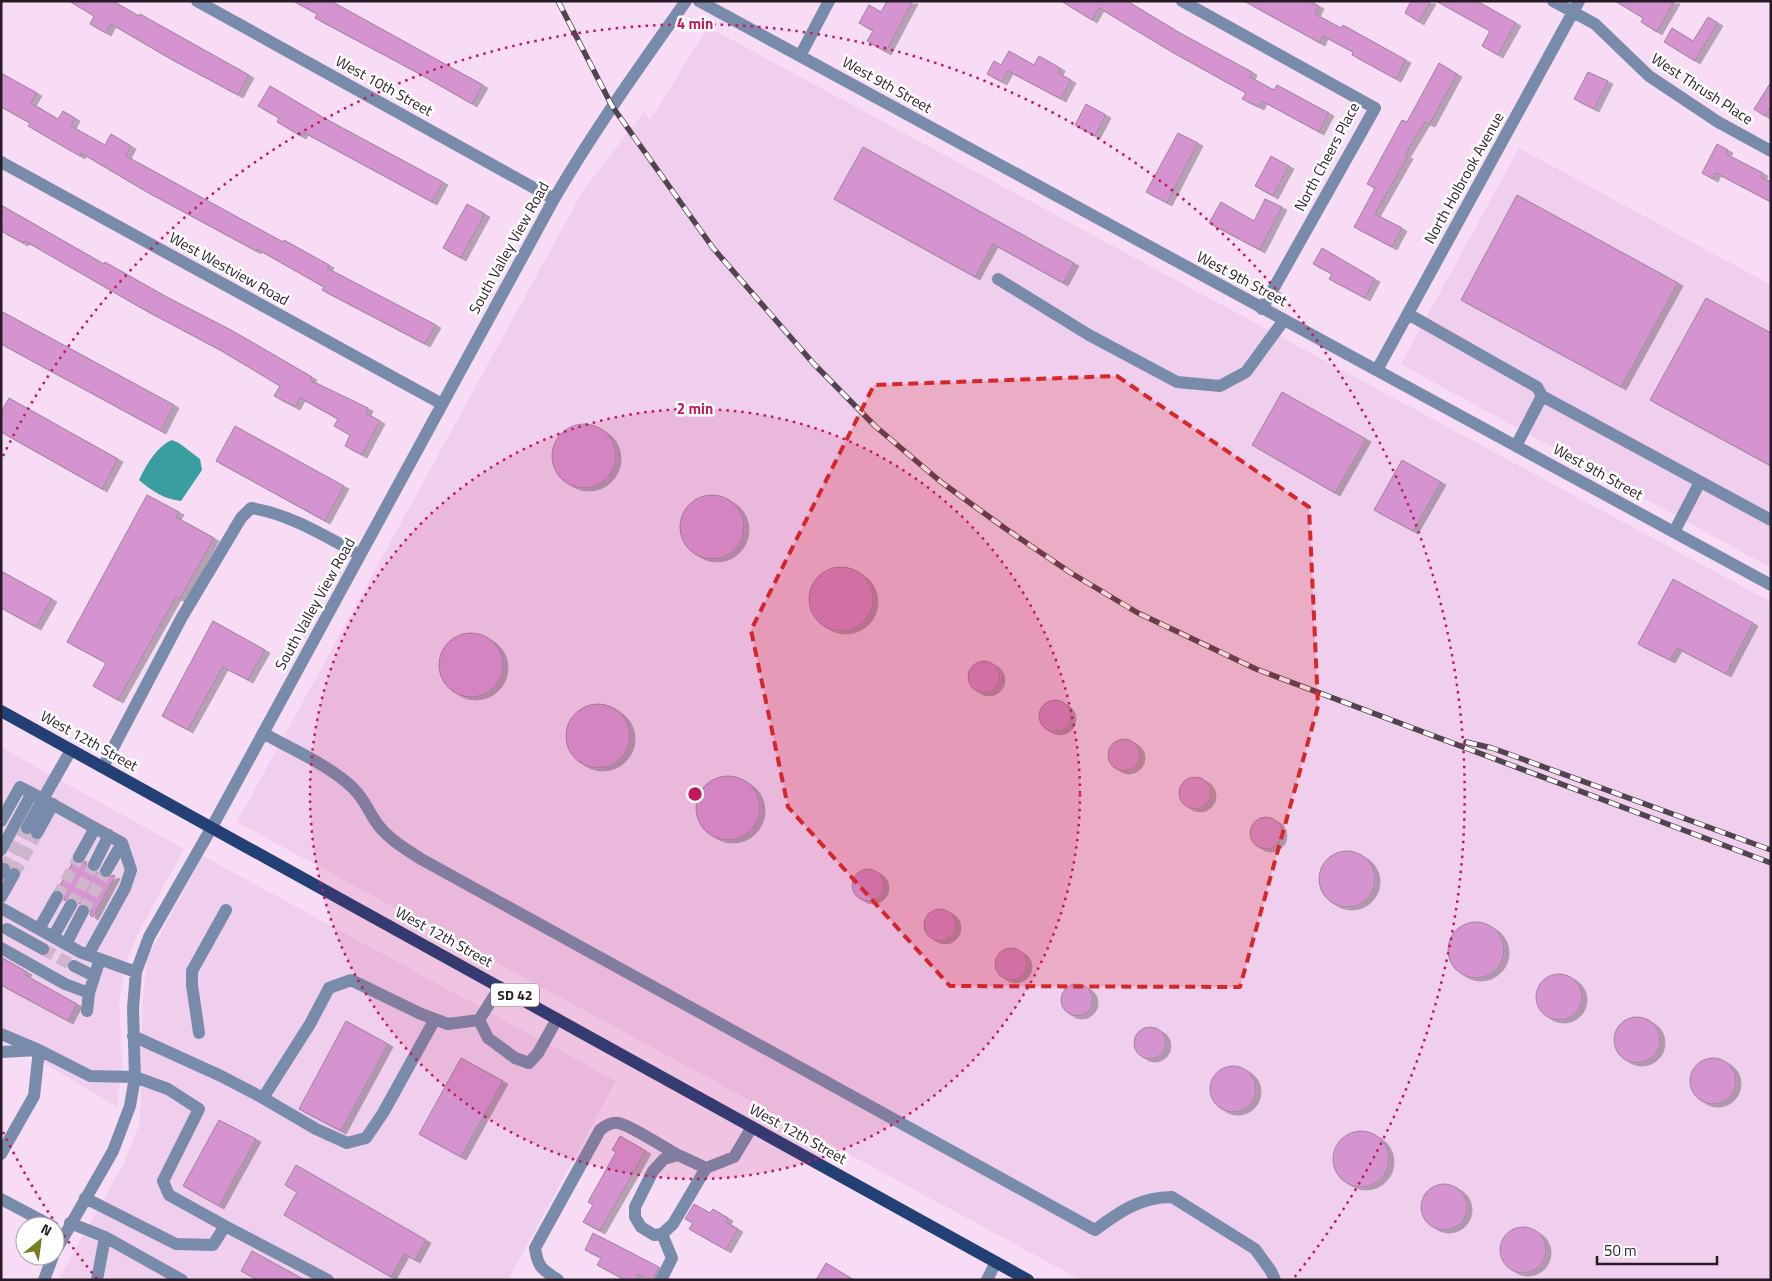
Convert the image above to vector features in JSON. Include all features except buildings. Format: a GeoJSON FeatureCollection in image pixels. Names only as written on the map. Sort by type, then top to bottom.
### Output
{"type":"FeatureCollection","features":[{"type":"Feature","properties":{"kind":"main road","name":"West 12th Street"},"geometry":{"type":"LineString","coordinates":[[1,711],[1028,1280]]}},
{"type":"Feature","properties":{"kind":"street","name":"West 10th Street"},"geometry":{"type":"LineString","coordinates":[[197,1],[554,199]]}},
{"type":"Feature","properties":{"kind":"street","name":"South Valley View Road"},"geometry":{"type":"LineString","coordinates":[[65,1221],[85,1198],[112,1151],[130,1106],[135,1077],[136,972],[149,937],[212,827],[554,199],[577,159],[612,106],[686,1]]}},
{"type":"Feature","properties":{"kind":"street","name":"West 9th Street"},"geometry":{"type":"LineString","coordinates":[[699,1],[1771,585]]}},
{"type":"Feature","properties":{"kind":"street"},"geometry":{"type":"LineString","coordinates":[[800,56],[829,1]]}},
{"type":"Feature","properties":{"kind":"street","name":"North Cheers Place"},"geometry":{"type":"LineString","coordinates":[[1182,1],[1375,108],[1262,309]]}},
{"type":"Feature","properties":{"kind":"street","name":"West Thrush Place"},"geometry":{"type":"LineString","coordinates":[[1553,1],[1576,7],[1649,76],[1718,122],[1771,151]]}},
{"type":"Feature","properties":{"kind":"street","name":"North Holbrook Avenue"},"geometry":{"type":"LineString","coordinates":[[1377,370],[1576,7]]}},
{"type":"Feature","properties":{"kind":"street","name":"West Westview Road"},"geometry":{"type":"LineString","coordinates":[[1,162],[442,404]]}},
{"type":"Feature","properties":{"kind":"street"},"geometry":{"type":"LineString","coordinates":[[998,278],[1089,335],[1177,382],[1220,386],[1246,372],[1284,320]]}},
{"type":"Feature","properties":{"kind":"street"},"geometry":{"type":"LineString","coordinates":[[1408,314],[1537,387],[1542,396],[1771,520]]}},
{"type":"Feature","properties":{"kind":"street"},"geometry":{"type":"LineString","coordinates":[[1516,446],[1542,396]]}},
{"type":"Feature","properties":{"kind":"street"},"geometry":{"type":"LineString","coordinates":[[1674,532],[1700,482]]}},
{"type":"Feature","properties":{"kind":"street"},"geometry":{"type":"LineString","coordinates":[[103,767],[182,617],[241,518],[251,508],[270,511],[327,537],[360,555]]}},
{"type":"Feature","properties":{"kind":"street"},"geometry":{"type":"LineString","coordinates":[[263,733],[332,771],[352,787],[365,801],[375,820],[398,845],[421,859],[1095,1230],[1119,1212],[1140,1201],[1158,1197],[1172,1197],[1255,1249],[1275,1280]]}},
{"type":"Feature","properties":{"kind":"street"},"geometry":{"type":"LineString","coordinates":[[1,850],[43,799],[71,750]]}},
{"type":"Feature","properties":{"kind":"street"},"geometry":{"type":"LineString","coordinates":[[1,821],[20,787],[122,843],[131,870],[94,957],[94,976],[87,1011]]}},
{"type":"Feature","properties":{"kind":"street"},"geometry":{"type":"LineString","coordinates":[[32,831],[43,799]]}},
{"type":"Feature","properties":{"kind":"street"},"geometry":{"type":"LineString","coordinates":[[79,857],[95,828]]}},
{"type":"Feature","properties":{"kind":"street"},"geometry":{"type":"LineString","coordinates":[[94,865],[109,836]]}},
{"type":"Feature","properties":{"kind":"street"},"geometry":{"type":"LineString","coordinates":[[106,871],[122,843]]}},
{"type":"Feature","properties":{"kind":"street"},"geometry":{"type":"LineString","coordinates":[[1,897],[6,872]]}},
{"type":"Feature","properties":{"kind":"street"},"geometry":{"type":"LineString","coordinates":[[39,929],[57,897]]}},
{"type":"Feature","properties":{"kind":"street"},"geometry":{"type":"LineString","coordinates":[[53,937],[71,905]]}},
{"type":"Feature","properties":{"kind":"street"},"geometry":{"type":"LineString","coordinates":[[1,908],[66,944],[94,957],[136,972]]}},
{"type":"Feature","properties":{"kind":"street"},"geometry":{"type":"LineString","coordinates":[[199,1033],[192,985],[192,971],[226,910]]}},
{"type":"Feature","properties":{"kind":"street"},"geometry":{"type":"LineString","coordinates":[[66,944],[83,912]]}},
{"type":"Feature","properties":{"kind":"street"},"geometry":{"type":"LineString","coordinates":[[14,916],[4,934],[42,949]]}},
{"type":"Feature","properties":{"kind":"street"},"geometry":{"type":"LineString","coordinates":[[1,948],[65,984],[89,994]]}},
{"type":"Feature","properties":{"kind":"street"},"geometry":{"type":"LineString","coordinates":[[74,966],[94,976]]}},
{"type":"Feature","properties":{"kind":"street"},"geometry":{"type":"LineString","coordinates":[[263,1098],[310,1024],[329,988],[351,980],[448,1024],[479,1020]]}},
{"type":"Feature","properties":{"kind":"street"},"geometry":{"type":"LineString","coordinates":[[479,1020],[500,987]]}},
{"type":"Feature","properties":{"kind":"street"},"geometry":{"type":"LineString","coordinates":[[134,1036],[221,1076],[316,1129],[347,1143],[366,1138],[383,1114],[435,1019]]}},
{"type":"Feature","properties":{"kind":"street"},"geometry":{"type":"LineString","coordinates":[[479,1020],[488,1038],[515,1058],[529,1063],[538,1053],[557,1019]]}},
{"type":"Feature","properties":{"kind":"street"},"geometry":{"type":"LineString","coordinates":[[1,1034],[39,1050],[90,1076],[135,1077],[168,1089],[199,1109],[162,1181],[169,1195],[328,1280]]}},
{"type":"Feature","properties":{"kind":"street"},"geometry":{"type":"LineString","coordinates":[[1,1052],[39,1050]]}},
{"type":"Feature","properties":{"kind":"street"},"geometry":{"type":"LineString","coordinates":[[1,1154],[34,1096],[39,1050]]}},
{"type":"Feature","properties":{"kind":"street"},"geometry":{"type":"LineString","coordinates":[[558,1280],[542,1270],[537,1263],[535,1248],[600,1130],[607,1125],[616,1123],[629,1127],[678,1155],[706,1168]]}},
{"type":"Feature","properties":{"kind":"street"},"geometry":{"type":"LineString","coordinates":[[678,1155],[664,1159],[653,1171],[635,1207],[635,1217],[641,1227],[654,1235],[662,1234],[673,1224],[706,1168],[734,1157],[752,1127]]}},
{"type":"Feature","properties":{"kind":"street"},"geometry":{"type":"LineString","coordinates":[[85,1198],[176,1244],[214,1245],[225,1226]]}},
{"type":"Feature","properties":{"kind":"street"},"geometry":{"type":"LineString","coordinates":[[1,1199],[37,1216]]}},
{"type":"Feature","properties":{"kind":"street"},"geometry":{"type":"LineString","coordinates":[[65,1228],[105,1237],[182,1280]]}},
{"type":"Feature","properties":{"kind":"street"},"geometry":{"type":"LineString","coordinates":[[661,1280],[672,1258],[662,1234]]}},
{"type":"Feature","properties":{"kind":"street"},"geometry":{"type":"LineString","coordinates":[[97,1280],[105,1237]]}},
{"type":"Feature","properties":{"kind":"street"},"geometry":{"type":"LineString","coordinates":[[987,1280],[996,1262]]}},
{"type":"Feature","properties":{"kind":"street"},"geometry":{"type":"LineString","coordinates":[[44,1280],[49,1266]]}},
{"type":"Feature","properties":{"kind":"highlighted area"},"geometry":{"type":"Polygon","coordinates":[[[1117,376],[1309,507],[1318,706],[1240,987],[950,986],[788,807],[751,630],[874,385],[1117,376]]]}},
{"type":"Feature","properties":{"kind":"shaded area"},"geometry":{"type":"Polygon","coordinates":[[[708,27],[1771,602],[1771,1280],[1081,1280],[237,822],[584,189],[644,112],[650,120],[708,27]]]}},
{"type":"Feature","properties":{"kind":"shaded area"},"geometry":{"type":"Polygon","coordinates":[[[1519,148],[1771,285],[1771,568],[1401,364],[1519,148]]]}},
{"type":"Feature","properties":{"kind":"shaded area"},"geometry":{"type":"Polygon","coordinates":[[[172,440],[200,459],[202,470],[181,501],[158,494],[139,480],[157,451],[172,440]]]}},
{"type":"Feature","properties":{"kind":"shaded area"},"geometry":{"type":"Polygon","coordinates":[[[1,747],[184,849],[139,931],[126,961],[119,1001],[122,1063],[117,1107],[1,1037],[1,747]]]}},
{"type":"Feature","properties":{"kind":"shaded area"},"geometry":{"type":"Polygon","coordinates":[[[203,856],[616,1081],[508,1280],[58,1280],[124,1163],[140,1123],[143,1000],[147,958],[203,856]]]}},
{"type":"Feature","properties":{"kind":"tunnel"},"geometry":{"type":"LineString","coordinates":[[4,869],[27,828]]}},
{"type":"Feature","properties":{"kind":"tunnel"},"geometry":{"type":"LineString","coordinates":[[14,874],[37,833]]}},
{"type":"Feature","properties":{"kind":"tunnel"},"geometry":{"type":"LineString","coordinates":[[57,897],[79,857]]}},
{"type":"Feature","properties":{"kind":"tunnel"},"geometry":{"type":"LineString","coordinates":[[71,905],[94,865]]}},
{"type":"Feature","properties":{"kind":"tunnel"},"geometry":{"type":"LineString","coordinates":[[83,911],[106,871]]}},
{"type":"Feature","properties":{"kind":"tunnel"},"geometry":{"type":"LineString","coordinates":[[43,949],[74,966]]}},
{"type":"Feature","properties":{"kind":"railway"},"geometry":{"type":"LineString","coordinates":[[558,1],[612,106],[713,248],[813,363],[875,426],[941,482],[1006,529],[1071,573],[1138,613],[1256,669],[1771,863]]}},
{"type":"Feature","properties":{"kind":"railway"},"geometry":{"type":"LineString","coordinates":[[1466,742],[1492,748],[1771,850]]}}]}
